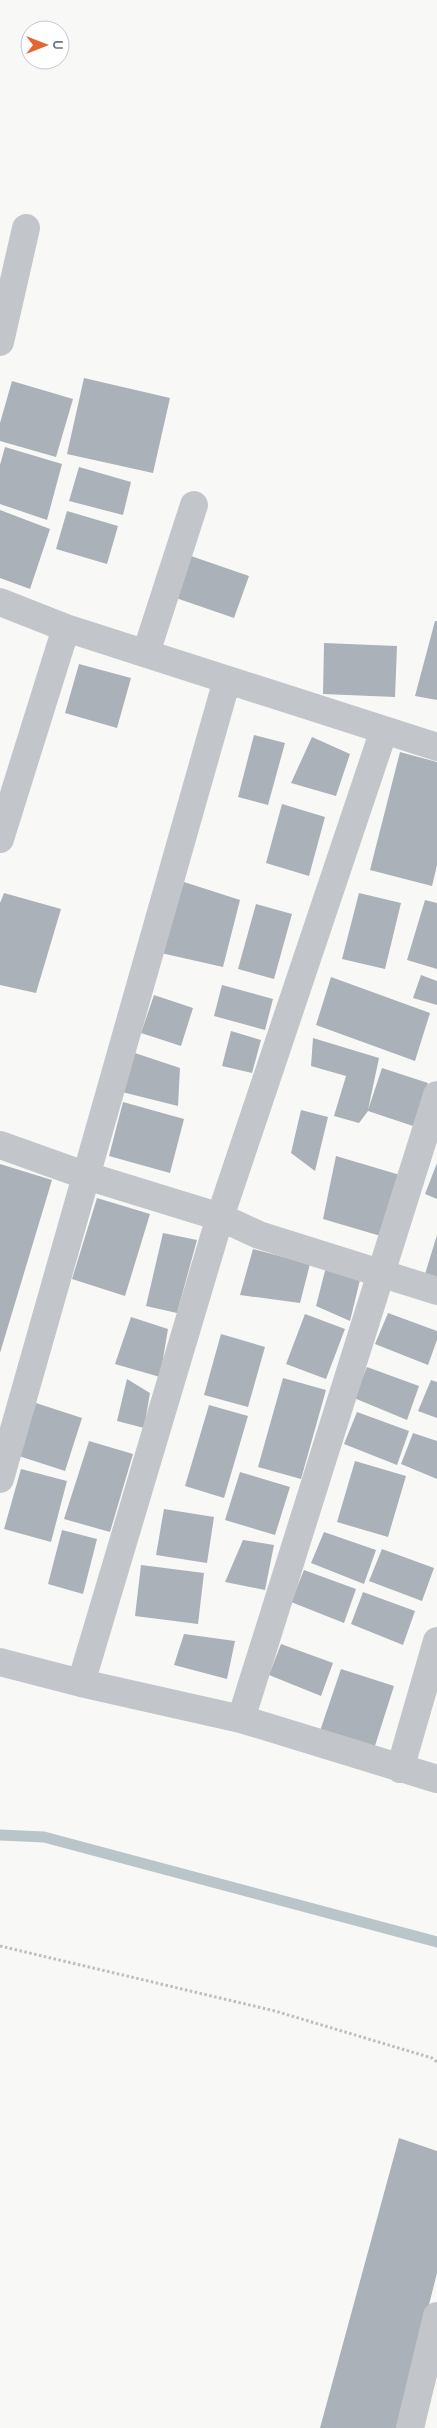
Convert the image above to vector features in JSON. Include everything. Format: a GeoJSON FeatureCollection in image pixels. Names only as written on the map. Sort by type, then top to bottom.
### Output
{"type":"FeatureCollection","features":[{"type":"Feature","properties":{"kind":"street"},"geometry":{"type":"LineString","coordinates":[[0,342],[26,228]]}},
{"type":"Feature","properties":{"kind":"street"},"geometry":{"type":"LineString","coordinates":[[146,653],[194,504]]}},
{"type":"Feature","properties":{"kind":"street"},"geometry":{"type":"LineString","coordinates":[[0,602],[66,628],[437,747]]}},
{"type":"Feature","properties":{"kind":"street"},"geometry":{"type":"LineString","coordinates":[[0,839],[66,628]]}},
{"type":"Feature","properties":{"kind":"street"},"geometry":{"type":"LineString","coordinates":[[0,1479],[227,680]]}},
{"type":"Feature","properties":{"kind":"street"},"geometry":{"type":"LineString","coordinates":[[81,1683],[220,1217],[384,730]]}},
{"type":"Feature","properties":{"kind":"street"},"geometry":{"type":"LineString","coordinates":[[241,1719],[437,1095]]}},
{"type":"Feature","properties":{"kind":"street"},"geometry":{"type":"LineString","coordinates":[[0,1145],[87,1176],[220,1217],[259,1236],[437,1291]]}},
{"type":"Feature","properties":{"kind":"street"},"geometry":{"type":"LineString","coordinates":[[400,1768],[437,1641]]}},
{"type":"Feature","properties":{"kind":"street"},"geometry":{"type":"LineString","coordinates":[[0,1662],[81,1683],[241,1719],[437,1779]]}},
{"type":"Feature","properties":{"kind":"street"},"geometry":{"type":"LineString","coordinates":[[410,2428],[437,2316]]}},
{"type":"Feature","properties":{"kind":"path"},"geometry":{"type":"LineString","coordinates":[[0,1946],[275,2011],[432,2058],[437,2062]]}},
{"type":"Feature","properties":{"kind":"building"},"geometry":{"type":"Polygon","coordinates":[[[84,378],[170,398],[153,473],[67,454],[84,378]]]}},
{"type":"Feature","properties":{"kind":"building"},"geometry":{"type":"Polygon","coordinates":[[[12,381],[73,399],[56,457],[0,441],[0,423],[12,381]]]}},
{"type":"Feature","properties":{"kind":"building"},"geometry":{"type":"Polygon","coordinates":[[[5,447],[62,464],[47,520],[0,504],[0,465],[5,447]]]}},
{"type":"Feature","properties":{"kind":"building"},"geometry":{"type":"Polygon","coordinates":[[[79,467],[131,482],[123,515],[69,501],[79,467]]]}},
{"type":"Feature","properties":{"kind":"building"},"geometry":{"type":"Polygon","coordinates":[[[0,510],[50,529],[30,589],[0,578],[0,510]]]}},
{"type":"Feature","properties":{"kind":"building"},"geometry":{"type":"Polygon","coordinates":[[[67,511],[118,526],[107,564],[56,549],[67,511]]]}},
{"type":"Feature","properties":{"kind":"building"},"geometry":{"type":"Polygon","coordinates":[[[191,556],[249,576],[234,618],[176,598],[191,556]]]}},
{"type":"Feature","properties":{"kind":"building"},"geometry":{"type":"Polygon","coordinates":[[[435,621],[437,621],[437,700],[415,696],[435,621]]]}},
{"type":"Feature","properties":{"kind":"building"},"geometry":{"type":"Polygon","coordinates":[[[324,643],[397,646],[395,697],[323,694],[324,643]]]}},
{"type":"Feature","properties":{"kind":"building"},"geometry":{"type":"Polygon","coordinates":[[[79,664],[131,678],[117,728],[65,713],[79,664]]]}},
{"type":"Feature","properties":{"kind":"building"},"geometry":{"type":"Polygon","coordinates":[[[254,735],[285,743],[268,805],[238,797],[254,735]]]}},
{"type":"Feature","properties":{"kind":"building"},"geometry":{"type":"Polygon","coordinates":[[[312,737],[350,754],[336,796],[291,783],[312,737]]]}},
{"type":"Feature","properties":{"kind":"building"},"geometry":{"type":"Polygon","coordinates":[[[400,752],[437,762],[437,865],[432,886],[370,870],[400,752]]]}},
{"type":"Feature","properties":{"kind":"building"},"geometry":{"type":"Polygon","coordinates":[[[282,804],[325,817],[309,876],[266,863],[282,804]]]}},
{"type":"Feature","properties":{"kind":"building"},"geometry":{"type":"Polygon","coordinates":[[[184,882],[240,900],[223,967],[161,953],[184,882]]]}},
{"type":"Feature","properties":{"kind":"building"},"geometry":{"type":"Polygon","coordinates":[[[4,893],[61,909],[36,993],[0,985],[0,903],[4,893]]]}},
{"type":"Feature","properties":{"kind":"building"},"geometry":{"type":"Polygon","coordinates":[[[359,893],[401,903],[385,969],[342,959],[359,893]]]}},
{"type":"Feature","properties":{"kind":"building"},"geometry":{"type":"Polygon","coordinates":[[[425,900],[437,903],[437,969],[407,960],[425,900]]]}},
{"type":"Feature","properties":{"kind":"building"},"geometry":{"type":"Polygon","coordinates":[[[256,904],[292,914],[274,979],[238,969],[256,904]]]}},
{"type":"Feature","properties":{"kind":"building"},"geometry":{"type":"Polygon","coordinates":[[[421,975],[437,981],[437,1005],[413,998],[421,975]]]}},
{"type":"Feature","properties":{"kind":"building"},"geometry":{"type":"Polygon","coordinates":[[[331,977],[430,1013],[415,1061],[316,1025],[331,977]]]}},
{"type":"Feature","properties":{"kind":"building"},"geometry":{"type":"Polygon","coordinates":[[[222,985],[273,999],[265,1030],[214,1016],[222,985]]]}},
{"type":"Feature","properties":{"kind":"building"},"geometry":{"type":"Polygon","coordinates":[[[154,995],[193,1008],[181,1046],[141,1033],[154,995]]]}},
{"type":"Feature","properties":{"kind":"building"},"geometry":{"type":"Polygon","coordinates":[[[231,1031],[261,1040],[252,1073],[222,1066],[231,1031]]]}},
{"type":"Feature","properties":{"kind":"building"},"geometry":{"type":"Polygon","coordinates":[[[313,1038],[379,1058],[368,1110],[382,1068],[428,1083],[413,1126],[368,1111],[359,1123],[334,1116],[346,1076],[311,1066],[313,1038]]]}},
{"type":"Feature","properties":{"kind":"building"},"geometry":{"type":"Polygon","coordinates":[[[135,1053],[180,1068],[178,1106],[122,1092],[135,1053]]]}},
{"type":"Feature","properties":{"kind":"building"},"geometry":{"type":"Polygon","coordinates":[[[123,1102],[184,1119],[170,1173],[109,1156],[123,1102]]]}},
{"type":"Feature","properties":{"kind":"building"},"geometry":{"type":"Polygon","coordinates":[[[301,1110],[328,1117],[315,1171],[291,1153],[301,1110]]]}},
{"type":"Feature","properties":{"kind":"building"},"geometry":{"type":"Polygon","coordinates":[[[336,1156],[400,1175],[384,1237],[323,1219],[336,1156]]]}},
{"type":"Feature","properties":{"kind":"building"},"geometry":{"type":"Polygon","coordinates":[[[437,1163],[437,1199],[425,1194],[437,1163]]]}},
{"type":"Feature","properties":{"kind":"building"},"geometry":{"type":"Polygon","coordinates":[[[0,1164],[52,1180],[0,1353],[0,1164]]]}},
{"type":"Feature","properties":{"kind":"building"},"geometry":{"type":"Polygon","coordinates":[[[97,1198],[150,1214],[125,1296],[72,1279],[97,1198]]]}},
{"type":"Feature","properties":{"kind":"building"},"geometry":{"type":"Polygon","coordinates":[[[163,1233],[197,1240],[177,1313],[146,1306],[163,1233]]]}},
{"type":"Feature","properties":{"kind":"building"},"geometry":{"type":"Polygon","coordinates":[[[437,1235],[437,1278],[425,1274],[437,1235]]]}},
{"type":"Feature","properties":{"kind":"building"},"geometry":{"type":"Polygon","coordinates":[[[253,1249],[310,1264],[300,1303],[240,1295],[253,1249]]]}},
{"type":"Feature","properties":{"kind":"building"},"geometry":{"type":"Polygon","coordinates":[[[326,1267],[361,1276],[350,1321],[316,1306],[326,1267]]]}},
{"type":"Feature","properties":{"kind":"building"},"geometry":{"type":"Polygon","coordinates":[[[388,1313],[437,1331],[437,1340],[428,1365],[375,1344],[388,1313]]]}},
{"type":"Feature","properties":{"kind":"building"},"geometry":{"type":"Polygon","coordinates":[[[305,1314],[345,1329],[326,1379],[286,1364],[305,1314]]]}},
{"type":"Feature","properties":{"kind":"building"},"geometry":{"type":"Polygon","coordinates":[[[131,1317],[168,1329],[160,1377],[115,1364],[131,1317]]]}},
{"type":"Feature","properties":{"kind":"building"},"geometry":{"type":"Polygon","coordinates":[[[221,1334],[265,1347],[248,1407],[204,1395],[221,1334]]]}},
{"type":"Feature","properties":{"kind":"building"},"geometry":{"type":"Polygon","coordinates":[[[367,1367],[419,1386],[407,1420],[354,1398],[367,1367]]]}},
{"type":"Feature","properties":{"kind":"building"},"geometry":{"type":"Polygon","coordinates":[[[283,1378],[326,1390],[301,1479],[258,1467],[283,1378]]]}},
{"type":"Feature","properties":{"kind":"building"},"geometry":{"type":"Polygon","coordinates":[[[127,1379],[150,1393],[144,1428],[117,1421],[127,1379]]]}},
{"type":"Feature","properties":{"kind":"building"},"geometry":{"type":"Polygon","coordinates":[[[431,1380],[437,1382],[437,1418],[418,1411],[431,1380]]]}},
{"type":"Feature","properties":{"kind":"building"},"geometry":{"type":"Polygon","coordinates":[[[36,1403],[82,1418],[65,1471],[19,1456],[36,1403]]]}},
{"type":"Feature","properties":{"kind":"building"},"geometry":{"type":"Polygon","coordinates":[[[209,1405],[248,1416],[224,1498],[185,1486],[209,1405]]]}},
{"type":"Feature","properties":{"kind":"building"},"geometry":{"type":"Polygon","coordinates":[[[357,1412],[409,1431],[397,1465],[344,1444],[357,1412]]]}},
{"type":"Feature","properties":{"kind":"building"},"geometry":{"type":"Polygon","coordinates":[[[413,1433],[437,1441],[437,1479],[401,1464],[413,1433]]]}},
{"type":"Feature","properties":{"kind":"building"},"geometry":{"type":"Polygon","coordinates":[[[89,1441],[133,1454],[110,1532],[64,1519],[89,1441]]]}},
{"type":"Feature","properties":{"kind":"building"},"geometry":{"type":"Polygon","coordinates":[[[355,1461],[406,1476],[388,1537],[337,1522],[355,1461]]]}},
{"type":"Feature","properties":{"kind":"building"},"geometry":{"type":"Polygon","coordinates":[[[21,1469],[67,1481],[51,1542],[4,1529],[21,1469]]]}},
{"type":"Feature","properties":{"kind":"building"},"geometry":{"type":"Polygon","coordinates":[[[240,1472],[290,1487],[275,1535],[225,1520],[240,1472]]]}},
{"type":"Feature","properties":{"kind":"building"},"geometry":{"type":"Polygon","coordinates":[[[164,1509],[214,1517],[207,1563],[156,1555],[164,1509]]]}},
{"type":"Feature","properties":{"kind":"building"},"geometry":{"type":"Polygon","coordinates":[[[62,1530],[97,1539],[83,1594],[48,1584],[62,1530]]]}},
{"type":"Feature","properties":{"kind":"building"},"geometry":{"type":"Polygon","coordinates":[[[324,1532],[376,1550],[364,1584],[311,1563],[324,1532]]]}},
{"type":"Feature","properties":{"kind":"building"},"geometry":{"type":"Polygon","coordinates":[[[243,1540],[274,1545],[265,1590],[225,1582],[243,1540]]]}},
{"type":"Feature","properties":{"kind":"building"},"geometry":{"type":"Polygon","coordinates":[[[382,1549],[434,1568],[422,1601],[369,1581],[382,1549]]]}},
{"type":"Feature","properties":{"kind":"building"},"geometry":{"type":"Polygon","coordinates":[[[141,1565],[204,1573],[198,1624],[135,1616],[141,1565]]]}},
{"type":"Feature","properties":{"kind":"building"},"geometry":{"type":"Polygon","coordinates":[[[304,1570],[356,1589],[344,1623],[291,1602],[304,1570]]]}},
{"type":"Feature","properties":{"kind":"building"},"geometry":{"type":"Polygon","coordinates":[[[363,1592],[415,1611],[403,1645],[351,1624],[363,1592]]]}},
{"type":"Feature","properties":{"kind":"building"},"geometry":{"type":"Polygon","coordinates":[[[184,1634],[235,1641],[227,1679],[174,1665],[184,1634]]]}},
{"type":"Feature","properties":{"kind":"building"},"geometry":{"type":"Polygon","coordinates":[[[281,1644],[333,1663],[321,1696],[269,1675],[281,1644]]]}},
{"type":"Feature","properties":{"kind":"building"},"geometry":{"type":"Polygon","coordinates":[[[341,1669],[394,1686],[373,1752],[319,1734],[341,1669]]]}},
{"type":"Feature","properties":{"kind":"building"},"geometry":{"type":"Polygon","coordinates":[[[399,2138],[437,2151],[437,2273],[398,2428],[320,2428],[399,2138]]]}},
{"type":"Feature","properties":{"kind":"waterway"},"geometry":{"type":"LineString","coordinates":[[0,1835],[44,1837],[437,1942]]}}]}
